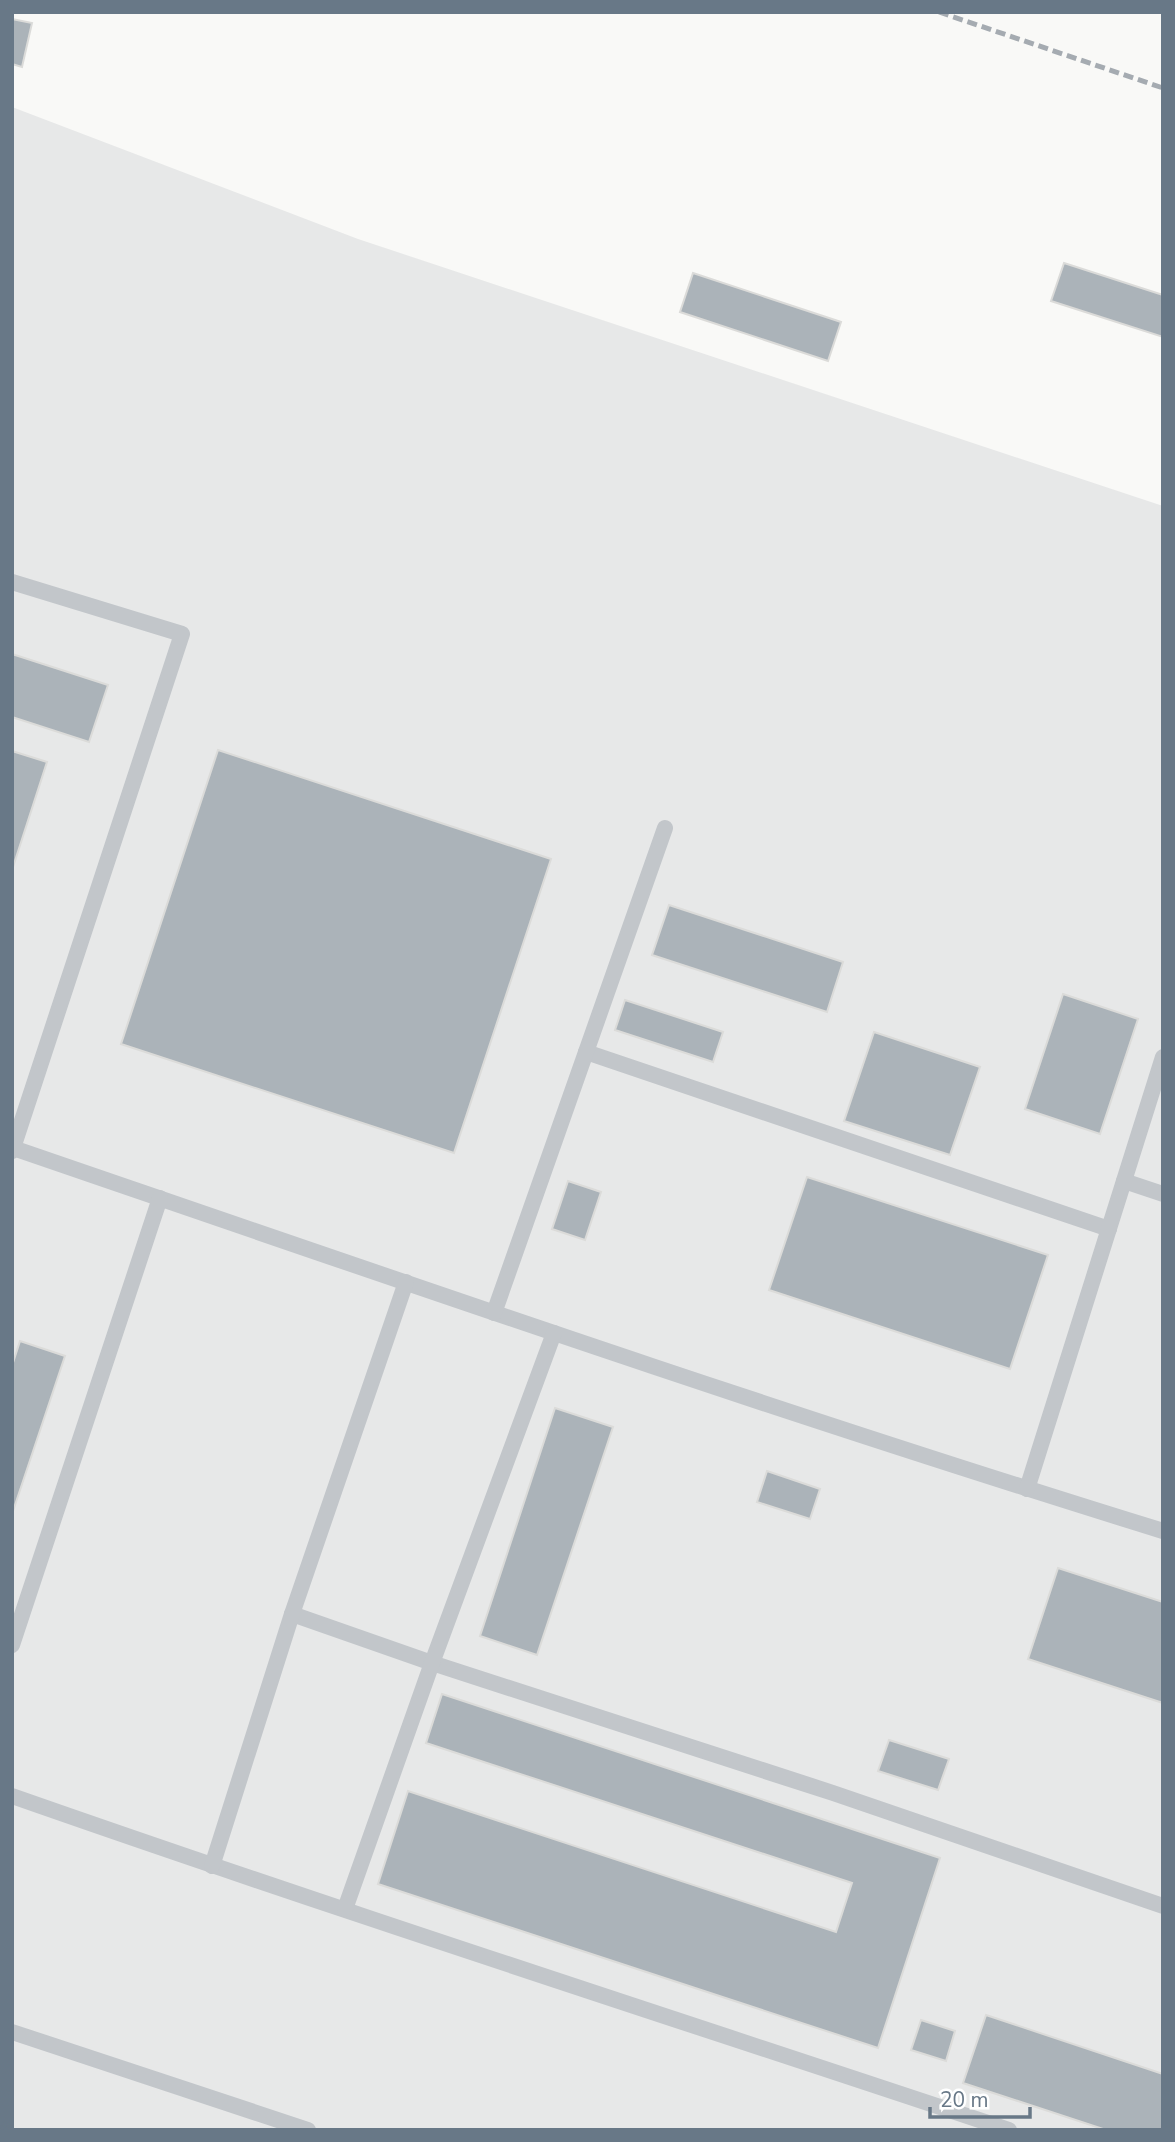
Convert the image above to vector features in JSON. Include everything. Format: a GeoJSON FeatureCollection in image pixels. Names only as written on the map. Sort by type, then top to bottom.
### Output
{"type":"FeatureCollection","features":[{"type":"Feature","properties":{"kind":"lane"},"geometry":{"type":"LineString","coordinates":[[12,582],[182,634],[13,1149],[554,1333],[1027,1489],[1163,1531]]}},
{"type":"Feature","properties":{"kind":"lane"},"geometry":{"type":"LineString","coordinates":[[495,1313],[665,828]]}},
{"type":"Feature","properties":{"kind":"lane"},"geometry":{"type":"LineString","coordinates":[[586,1052],[1109,1229]]}},
{"type":"Feature","properties":{"kind":"lane"},"geometry":{"type":"LineString","coordinates":[[1027,1489],[1163,1057]]}},
{"type":"Feature","properties":{"kind":"lane"},"geometry":{"type":"LineString","coordinates":[[1124,1181],[1163,1194]]}},
{"type":"Feature","properties":{"kind":"lane"},"geometry":{"type":"LineString","coordinates":[[12,1645],[160,1198]]}},
{"type":"Feature","properties":{"kind":"lane"},"geometry":{"type":"LineString","coordinates":[[212,1866],[292,1614],[406,1282]]}},
{"type":"Feature","properties":{"kind":"lane"},"geometry":{"type":"LineString","coordinates":[[345,1909],[432,1663],[554,1333]]}},
{"type":"Feature","properties":{"kind":"lane"},"geometry":{"type":"LineString","coordinates":[[292,1614],[432,1663],[833,1793],[1163,1906]]}},
{"type":"Feature","properties":{"kind":"lane"},"geometry":{"type":"LineString","coordinates":[[12,1796],[212,1866],[1009,2130]]}},
{"type":"Feature","properties":{"kind":"lane"},"geometry":{"type":"LineString","coordinates":[[12,2032],[308,2130]]}},
{"type":"Feature","properties":{"kind":"shaded area"},"geometry":{"type":"Polygon","coordinates":[[[12,107],[358,239],[1163,506],[1163,2130],[12,2130],[12,107]]]}},
{"type":"Feature","properties":{"kind":"building"},"geometry":{"type":"Polygon","coordinates":[[[12,19],[32,23],[22,67],[12,64],[12,19]]]}},
{"type":"Feature","properties":{"kind":"building"},"geometry":{"type":"Polygon","coordinates":[[[1064,263],[1163,295],[1163,337],[1051,301],[1064,263]]]}},
{"type":"Feature","properties":{"kind":"building"},"geometry":{"type":"Polygon","coordinates":[[[693,273],[841,322],[828,361],[680,312],[693,273]]]}},
{"type":"Feature","properties":{"kind":"building"},"geometry":{"type":"Polygon","coordinates":[[[12,654],[108,685],[89,742],[12,717],[12,654]]]}},
{"type":"Feature","properties":{"kind":"building"},"geometry":{"type":"Polygon","coordinates":[[[218,750],[551,859],[454,1153],[121,1044],[218,750]]]}},
{"type":"Feature","properties":{"kind":"building"},"geometry":{"type":"Polygon","coordinates":[[[12,751],[47,762],[13,867],[12,866],[12,751]]]}},
{"type":"Feature","properties":{"kind":"building"},"geometry":{"type":"Polygon","coordinates":[[[669,905],[843,962],[827,1012],[652,955],[669,905]]]}},
{"type":"Feature","properties":{"kind":"building"},"geometry":{"type":"Polygon","coordinates":[[[1063,994],[1138,1019],[1100,1134],[1025,1109],[1063,994]]]}},
{"type":"Feature","properties":{"kind":"building"},"geometry":{"type":"Polygon","coordinates":[[[625,1000],[723,1032],[713,1062],[615,1030],[625,1000]]]}},
{"type":"Feature","properties":{"kind":"building"},"geometry":{"type":"Polygon","coordinates":[[[874,1032],[980,1067],[950,1155],[844,1121],[874,1032]]]}},
{"type":"Feature","properties":{"kind":"building"},"geometry":{"type":"Polygon","coordinates":[[[807,1177],[1048,1255],[1010,1369],[769,1290],[807,1177]]]}},
{"type":"Feature","properties":{"kind":"building"},"geometry":{"type":"Polygon","coordinates":[[[568,1181],[601,1192],[585,1240],[552,1229],[568,1181]]]}},
{"type":"Feature","properties":{"kind":"building"},"geometry":{"type":"Polygon","coordinates":[[[20,1341],[65,1356],[12,1514],[12,1366],[20,1341]]]}},
{"type":"Feature","properties":{"kind":"building"},"geometry":{"type":"Polygon","coordinates":[[[555,1408],[613,1427],[537,1655],[480,1636],[555,1408]]]}},
{"type":"Feature","properties":{"kind":"building"},"geometry":{"type":"Polygon","coordinates":[[[767,1471],[820,1489],[810,1519],[757,1502],[767,1471]]]}},
{"type":"Feature","properties":{"kind":"building"},"geometry":{"type":"Polygon","coordinates":[[[1058,1568],[1163,1602],[1163,1703],[1028,1659],[1058,1568]]]}},
{"type":"Feature","properties":{"kind":"building"},"geometry":{"type":"Polygon","coordinates":[[[442,1694],[940,1858],[878,2048],[378,1884],[408,1791],[836,1932],[852,1883],[426,1743],[442,1694]]]}},
{"type":"Feature","properties":{"kind":"building"},"geometry":{"type":"Polygon","coordinates":[[[889,1740],[949,1759],[938,1790],[878,1771],[889,1740]]]}},
{"type":"Feature","properties":{"kind":"building"},"geometry":{"type":"Polygon","coordinates":[[[986,2015],[1163,2074],[1163,2130],[1106,2130],[963,2083],[986,2015]]]}},
{"type":"Feature","properties":{"kind":"building"},"geometry":{"type":"Polygon","coordinates":[[[921,2020],[955,2031],[946,2061],[911,2050],[921,2020]]]}},
{"type":"Feature","properties":{"kind":"railway"},"geometry":{"type":"LineString","coordinates":[[939,12],[1163,88]]}}]}
